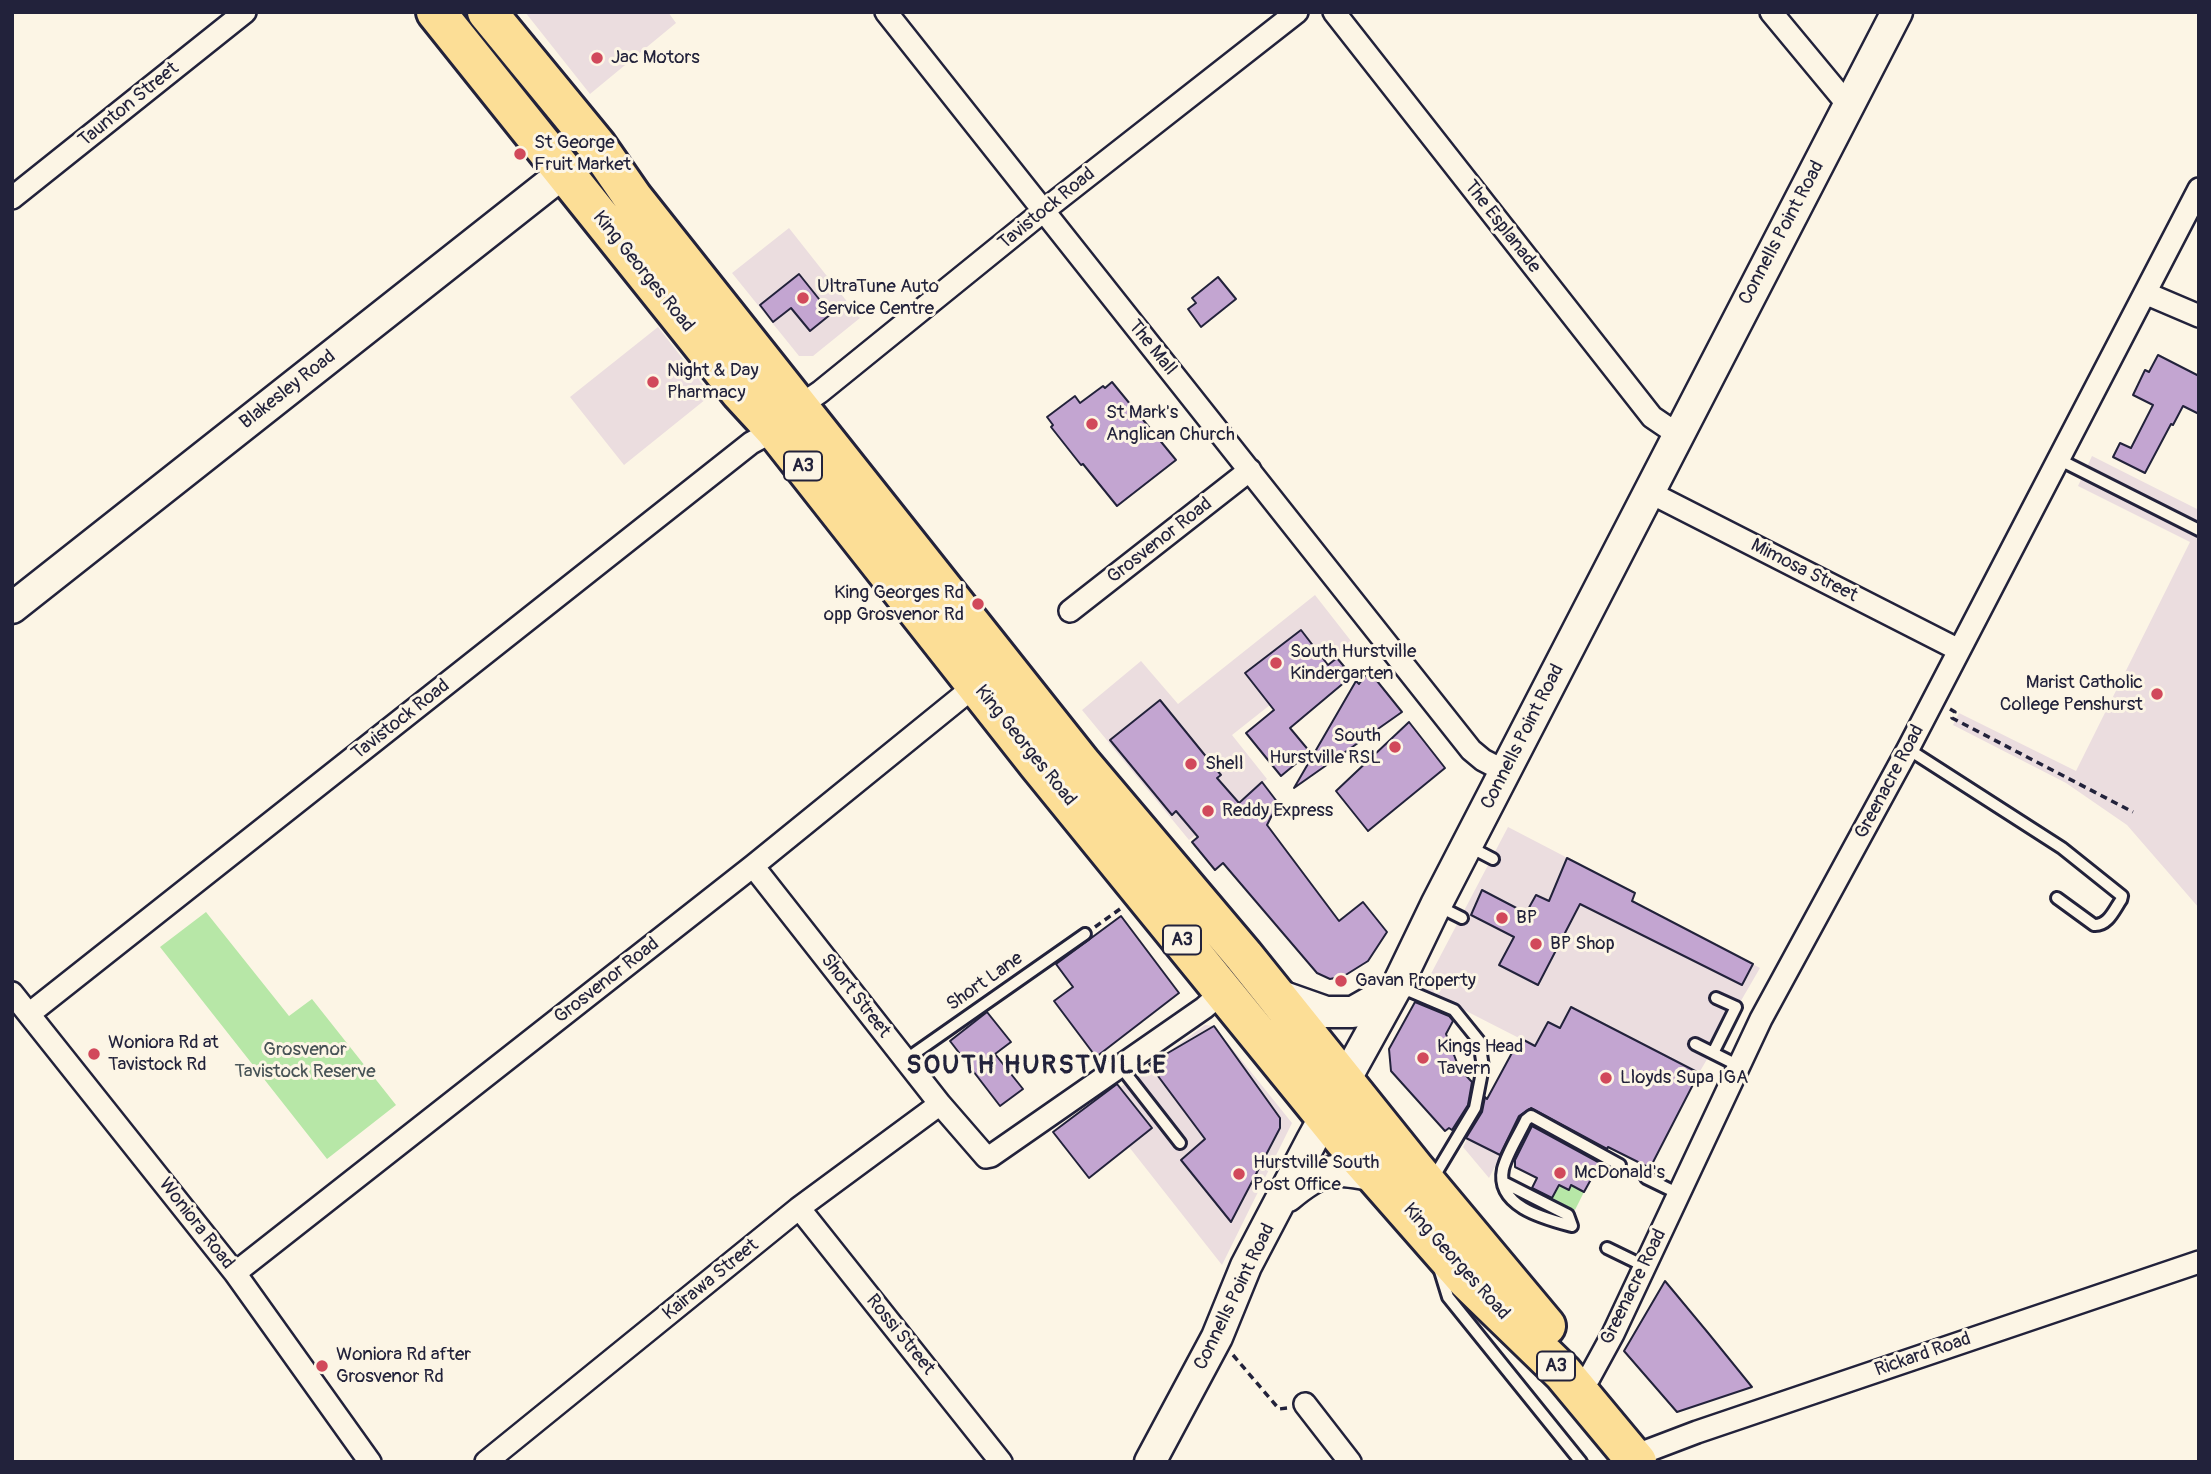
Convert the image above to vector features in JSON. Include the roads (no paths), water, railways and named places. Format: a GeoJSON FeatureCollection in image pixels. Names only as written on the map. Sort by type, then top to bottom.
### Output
{"type":"FeatureCollection","features":[{"type":"Feature","properties":{"kind":"highway","name":"King Georges Road"},"geometry":{"type":"LineString","coordinates":[[436,12],[740,392],[787,419],[1275,994],[1428,1185],[1589,1378],[1646,1458]]}},
{"type":"Feature","properties":{"kind":"highway","name":"King Georges Road"},"geometry":{"type":"LineString","coordinates":[[488,12],[597,146],[976,685],[1326,1117],[1466,1279],[1646,1458]]}},
{"type":"Feature","properties":{"kind":"highway"},"geometry":{"type":"LineString","coordinates":[[526,61],[530,92],[564,138],[567,158],[563,173],[579,171],[633,198]]}},
{"type":"Feature","properties":{"kind":"street","name":"Taunton Street"},"geometry":{"type":"LineString","coordinates":[[12,198],[245,12]]}},
{"type":"Feature","properties":{"kind":"street","name":"The Mall"},"geometry":{"type":"LineString","coordinates":[[886,12],[1471,750],[1506,772]]}},
{"type":"Feature","properties":{"kind":"street","name":"Tavistock Road"},"geometry":{"type":"LineString","coordinates":[[29,1014],[751,443],[787,419],[1044,211],[1297,12]]}},
{"type":"Feature","properties":{"kind":"street","name":"The Esplanade"},"geometry":{"type":"LineString","coordinates":[[1334,12],[1652,417],[1677,434]]}},
{"type":"Feature","properties":{"kind":"street"},"geometry":{"type":"LineString","coordinates":[[1771,12],[1849,106]]}},
{"type":"Feature","properties":{"kind":"street","name":"Connells Point Road"},"geometry":{"type":"LineString","coordinates":[[1150,1462],[1217,1337],[1246,1266],[1397,986],[1677,434],[1897,12]]}},
{"type":"Feature","properties":{"kind":"street","name":"Blakesley Road"},"geometry":{"type":"LineString","coordinates":[[12,608],[563,173]]}},
{"type":"Feature","properties":{"kind":"street","name":"Greenacre Road"},"geometry":{"type":"LineString","coordinates":[[1589,1378],[1613,1334],[1761,1019],[1908,749],[2199,189]]}},
{"type":"Feature","properties":{"kind":"street"},"geometry":{"type":"LineString","coordinates":[[2145,293],[2199,316]]}},
{"type":"Feature","properties":{"kind":"street","name":"Grosvenor Road"},"geometry":{"type":"LineString","coordinates":[[1070,611],[1250,470]]}},
{"type":"Feature","properties":{"kind":"street","name":"Mimosa Street"},"geometry":{"type":"LineString","coordinates":[[1649,492],[1959,650]]}},
{"type":"Feature","properties":{"kind":"street","name":"Grosvenor Road"},"geometry":{"type":"LineString","coordinates":[[235,1273],[753,866],[976,685]]}},
{"type":"Feature","properties":{"kind":"street","name":"Short Street"},"geometry":{"type":"LineString","coordinates":[[753,866],[940,1104],[986,1157],[1120,1066]]}},
{"type":"Feature","properties":{"kind":"street"},"geometry":{"type":"LineString","coordinates":[[1275,994],[1326,1012],[1353,1012],[1397,986]]}},
{"type":"Feature","properties":{"kind":"street"},"geometry":{"type":"LineString","coordinates":[[1120,1066],[1224,991]]}},
{"type":"Feature","properties":{"kind":"street","name":"Woniora Road"},"geometry":{"type":"LineString","coordinates":[[12,993],[235,1273],[370,1462]]}},
{"type":"Feature","properties":{"kind":"street","name":"Kairawa Street"},"geometry":{"type":"LineString","coordinates":[[486,1462],[799,1208],[940,1104]]}},
{"type":"Feature","properties":{"kind":"street"},"geometry":{"type":"LineString","coordinates":[[1282,1200],[1307,1179],[1334,1169],[1378,1176]]}},
{"type":"Feature","properties":{"kind":"street","name":"Rossi Street"},"geometry":{"type":"LineString","coordinates":[[799,1208],[1001,1462]]}},
{"type":"Feature","properties":{"kind":"street","name":"Rickard Road"},"geometry":{"type":"LineString","coordinates":[[1646,1458],[1697,1432],[2199,1262]]}},
{"type":"Feature","properties":{"kind":"street"},"geometry":{"type":"LineString","coordinates":[[1305,1404],[1350,1462]]}},
{"type":"Feature","properties":{"kind":"lane"},"geometry":{"type":"LineString","coordinates":[[2058,459],[2199,530]]}},
{"type":"Feature","properties":{"kind":"lane"},"geometry":{"type":"LineString","coordinates":[[1908,749],[2051,841],[2122,896],[2104,924],[2099,926],[2057,898]]}},
{"type":"Feature","properties":{"kind":"lane"},"geometry":{"type":"LineString","coordinates":[[1467,846],[1493,859]]}},
{"type":"Feature","properties":{"kind":"lane"},"geometry":{"type":"LineString","coordinates":[[1436,905],[1462,919]]}},
{"type":"Feature","properties":{"kind":"lane","name":"Short Lane"},"geometry":{"type":"LineString","coordinates":[[905,1060],[1085,934]]}},
{"type":"Feature","properties":{"kind":"lane"},"geometry":{"type":"LineString","coordinates":[[1397,986],[1454,1010],[1479,1041],[1483,1067],[1475,1108],[1454,1147],[1428,1185]]}},
{"type":"Feature","properties":{"kind":"lane"},"geometry":{"type":"LineString","coordinates":[[1716,998],[1761,1019]]}},
{"type":"Feature","properties":{"kind":"lane"},"geometry":{"type":"LineString","coordinates":[[1713,1053],[1736,1007]]}},
{"type":"Feature","properties":{"kind":"lane"},"geometry":{"type":"LineString","coordinates":[[1695,1044],[1739,1066]]}},
{"type":"Feature","properties":{"kind":"lane"},"geometry":{"type":"LineString","coordinates":[[1120,1066],[1180,1143]]}},
{"type":"Feature","properties":{"kind":"lane"},"geometry":{"type":"LineString","coordinates":[[1503,1182],[1567,1215],[1572,1226],[1538,1217],[1522,1209],[1508,1195],[1503,1182],[1503,1168],[1526,1120],[1531,1116],[1620,1165]]}},
{"type":"Feature","properties":{"kind":"lane"},"geometry":{"type":"LineString","coordinates":[[1646,1178],[1679,1194]]}},
{"type":"Feature","properties":{"kind":"lane"},"geometry":{"type":"LineString","coordinates":[[1428,1234],[1448,1297],[1581,1462]]}},
{"type":"Feature","properties":{"kind":"lane"},"geometry":{"type":"LineString","coordinates":[[1607,1248],[1644,1266]]}},
{"type":"Feature","properties":{"kind":"place","name":"Jac Motors"},"geometry":{"type":"Point","coordinates":[597,58]}},
{"type":"Feature","properties":{"kind":"place","name":"St George Fruit Market"},"geometry":{"type":"Point","coordinates":[520,154]}},
{"type":"Feature","properties":{"kind":"place","name":"UltraTune Auto Service Centre"},"geometry":{"type":"Point","coordinates":[803,298]}},
{"type":"Feature","properties":{"kind":"place","name":"Night & Day Pharmacy"},"geometry":{"type":"Point","coordinates":[653,382]}},
{"type":"Feature","properties":{"kind":"place","name":"St Mark's Anglican Church"},"geometry":{"type":"Point","coordinates":[1092,424]}},
{"type":"Feature","properties":{"kind":"place","name":"King Georges Rd opp Grosvenor Rd"},"geometry":{"type":"Point","coordinates":[978,604]}},
{"type":"Feature","properties":{"kind":"place","name":"South Hurstville Kindergarten"},"geometry":{"type":"Point","coordinates":[1276,663]}},
{"type":"Feature","properties":{"kind":"place","name":"Marist Catholic College Penshurst"},"geometry":{"type":"Point","coordinates":[2157,694]}},
{"type":"Feature","properties":{"kind":"place","name":"South Hurstville RSL"},"geometry":{"type":"Point","coordinates":[1395,747]}},
{"type":"Feature","properties":{"kind":"place","name":"Shell"},"geometry":{"type":"Point","coordinates":[1191,764]}},
{"type":"Feature","properties":{"kind":"place","name":"Reddy Express"},"geometry":{"type":"Point","coordinates":[1208,811]}},
{"type":"Feature","properties":{"kind":"place","name":"BP"},"geometry":{"type":"Point","coordinates":[1502,918]}},
{"type":"Feature","properties":{"kind":"place","name":"BP Shop"},"geometry":{"type":"Point","coordinates":[1536,944]}},
{"type":"Feature","properties":{"kind":"place","name":"Gavan Property"},"geometry":{"type":"Point","coordinates":[1341,981]}},
{"type":"Feature","properties":{"kind":"place","name":"Woniora Rd at Tavistock Rd"},"geometry":{"type":"Point","coordinates":[94,1054]}},
{"type":"Feature","properties":{"kind":"place","name":"Kings Head Tavern"},"geometry":{"type":"Point","coordinates":[1423,1058]}},
{"type":"Feature","properties":{"kind":"place","name":"Lloyds Supa IGA"},"geometry":{"type":"Point","coordinates":[1606,1078]}},
{"type":"Feature","properties":{"kind":"place","name":"McDonald's"},"geometry":{"type":"Point","coordinates":[1560,1173]}},
{"type":"Feature","properties":{"kind":"place","name":"Hurstville South Post Office"},"geometry":{"type":"Point","coordinates":[1239,1174]}},
{"type":"Feature","properties":{"kind":"place","name":"Woniora Rd after Grosvenor Rd"},"geometry":{"type":"Point","coordinates":[322,1366]}},
{"type":"Feature","properties":{"kind":"district","name":"SOUTH HURSTVILLE"},"geometry":{"type":"Point","coordinates":[1037,1066]}},
{"type":"Feature","properties":{"kind":"park label","name":"Grosvenor Tavistock Reserve"},"geometry":{"type":"Point","coordinates":[305,1061]}}]}
